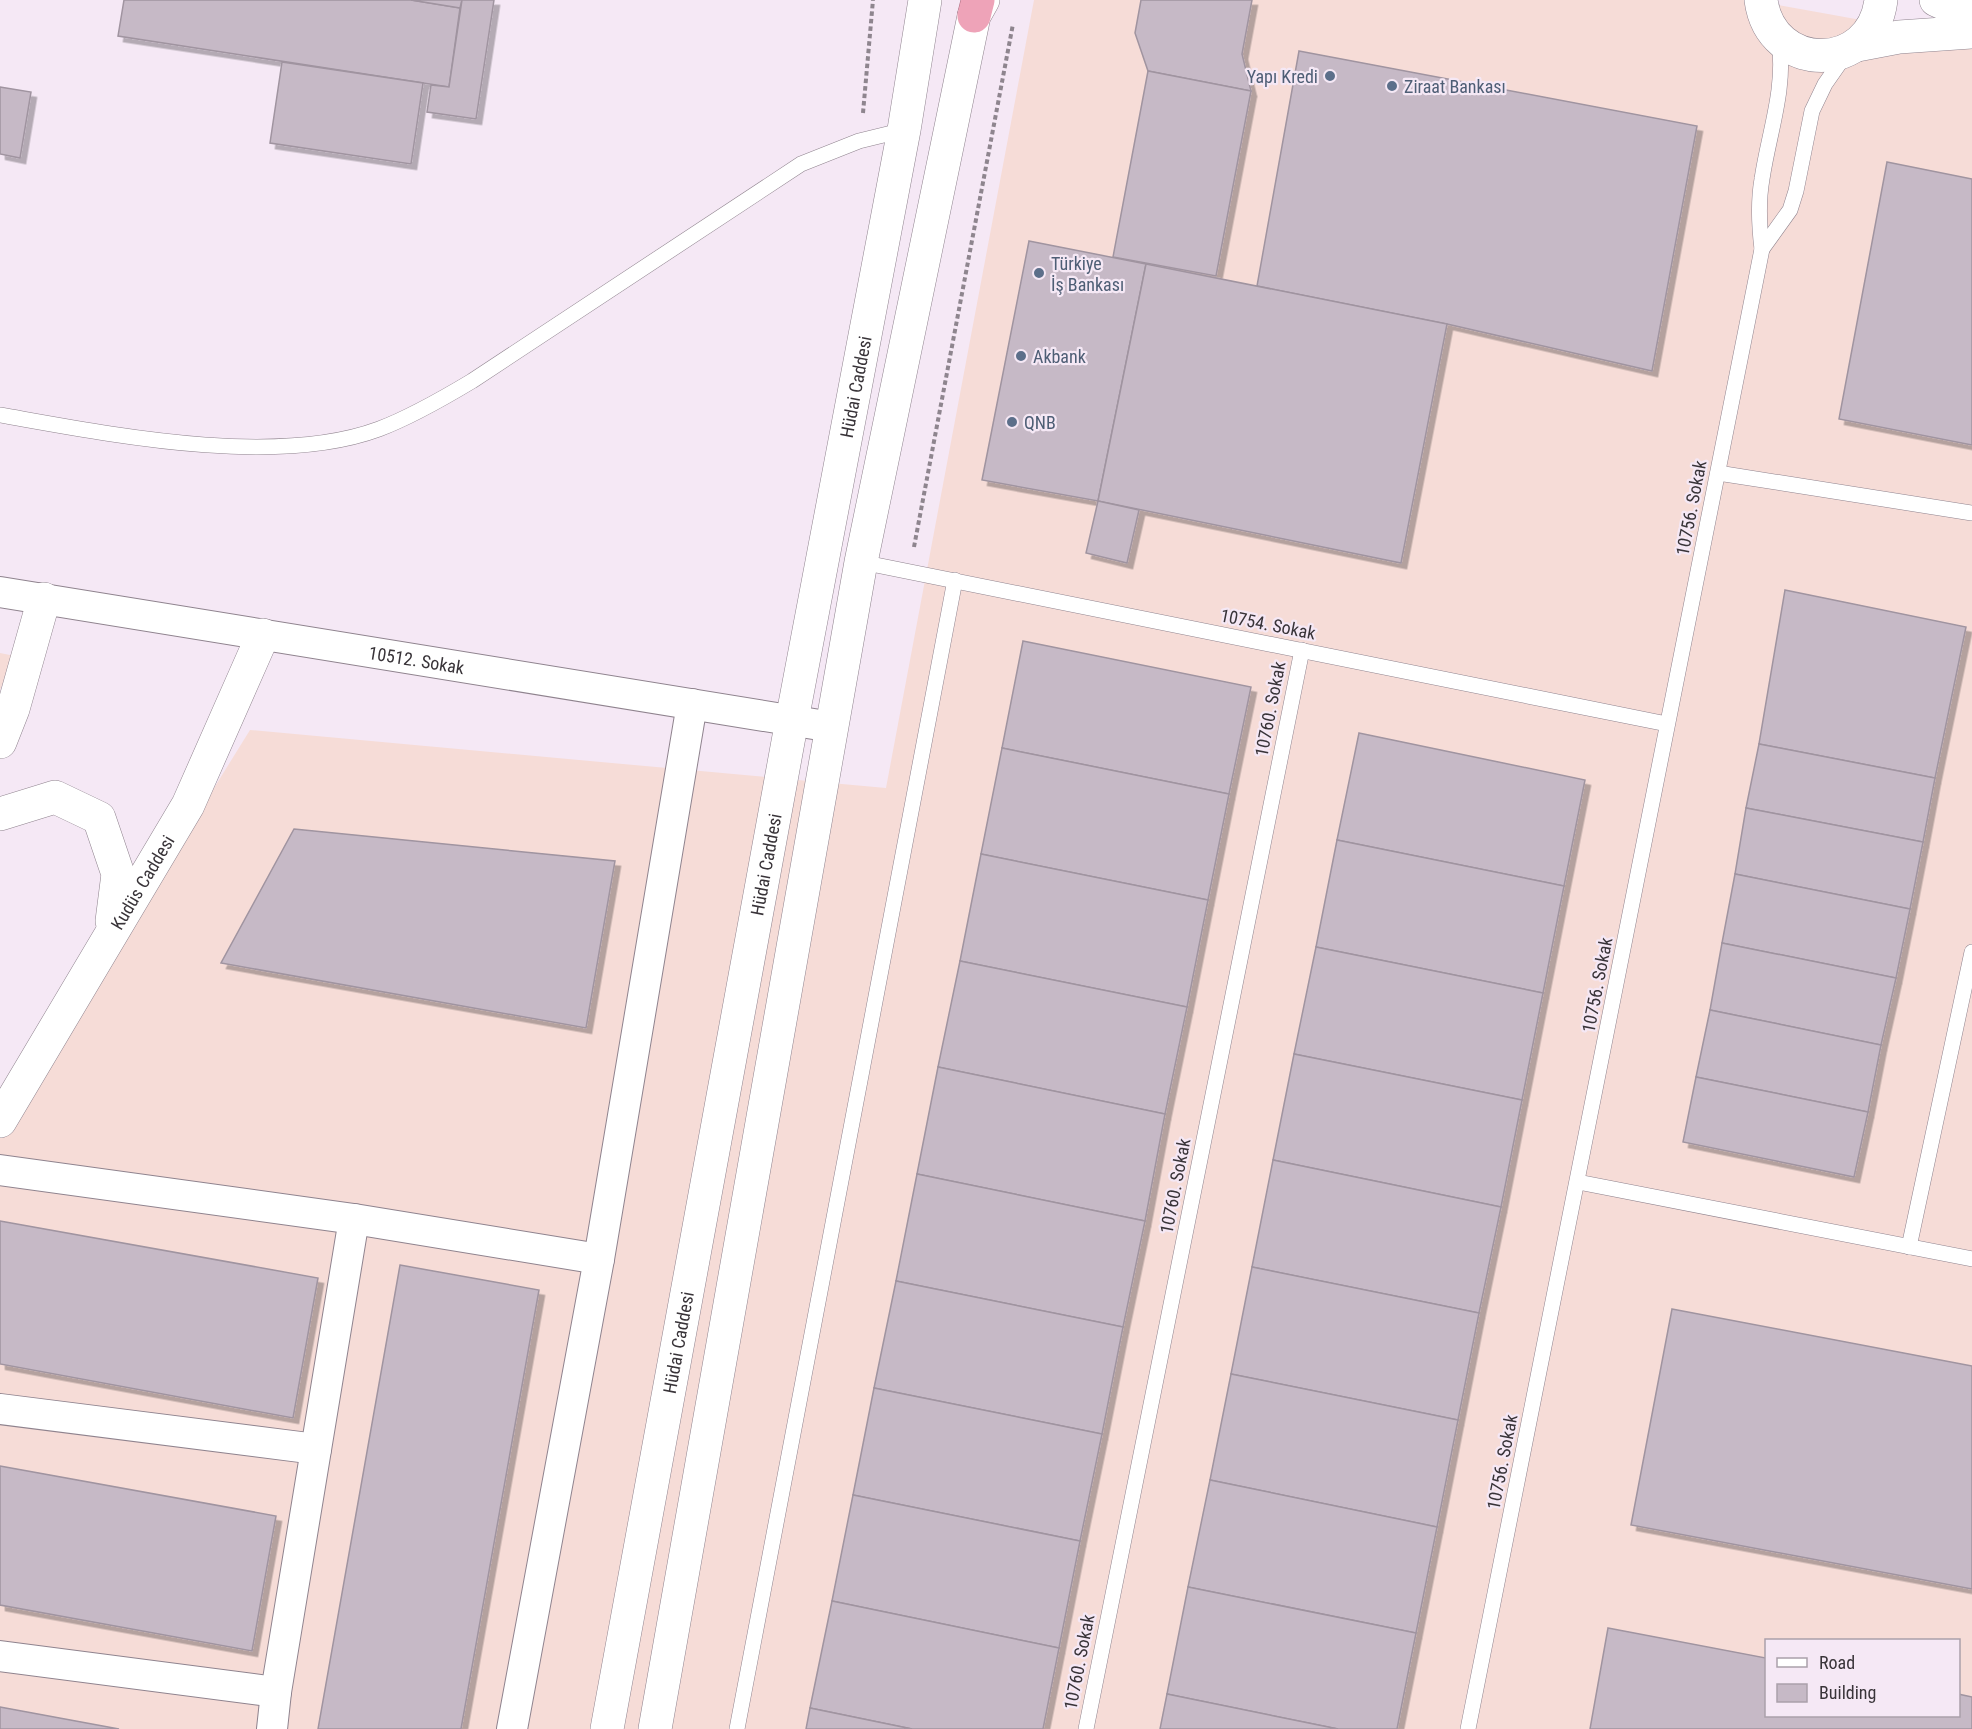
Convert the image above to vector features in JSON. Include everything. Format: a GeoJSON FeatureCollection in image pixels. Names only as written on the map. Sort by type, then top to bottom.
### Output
{"type":"FeatureCollection","features":[{"type":"Feature","properties":{"kind":"street","name":"Hüdai Caddesi"},"geometry":{"type":"LineString","coordinates":[[608,1729],[792,720],[904,130],[925,0]]}},
{"type":"Feature","properties":{"kind":"street"},"geometry":{"type":"LineString","coordinates":[[1761,0],[1768,24],[1779,39],[1794,50],[1812,56],[1831,56],[1853,47],[1899,37],[1972,32]]}},
{"type":"Feature","properties":{"kind":"street"},"geometry":{"type":"LineString","coordinates":[[1853,47],[1875,24],[1881,0]]}},
{"type":"Feature","properties":{"kind":"street"},"geometry":{"type":"LineString","coordinates":[[1936,0],[1972,16]]}},
{"type":"Feature","properties":{"kind":"street"},"geometry":{"type":"LineString","coordinates":[[655,1729],[861,562],[978,5]]}},
{"type":"Feature","properties":{"kind":"street","name":"10512. Sokak"},"geometry":{"type":"LineString","coordinates":[[0,592],[832,727]]}},
{"type":"Feature","properties":{"kind":"street"},"geometry":{"type":"LineString","coordinates":[[0,742],[13,708],[44,599]]}},
{"type":"Feature","properties":{"kind":"street","name":"Kudüs Caddesi"},"geometry":{"type":"LineString","coordinates":[[0,1121],[188,805],[263,635]]}},
{"type":"Feature","properties":{"kind":"street"},"geometry":{"type":"LineString","coordinates":[[512,1729],[599,1259],[692,704]]}},
{"type":"Feature","properties":{"kind":"street"},"geometry":{"type":"LineString","coordinates":[[0,814],[55,797],[99,818],[118,874],[111,932]]}},
{"type":"Feature","properties":{"kind":"street"},"geometry":{"type":"LineString","coordinates":[[0,1170],[354,1219],[599,1259]]}},
{"type":"Feature","properties":{"kind":"street"},"geometry":{"type":"LineString","coordinates":[[272,1729],[276,1692],[354,1219]]}},
{"type":"Feature","properties":{"kind":"street"},"geometry":{"type":"LineString","coordinates":[[0,1409],[316,1449]]}},
{"type":"Feature","properties":{"kind":"street"},"geometry":{"type":"LineString","coordinates":[[0,1656],[276,1692]]}},
{"type":"Feature","properties":{"kind":"lane","name":"10756. Sokak"},"geometry":{"type":"LineString","coordinates":[[1468,1729],[1762,249],[1759,225],[1762,179],[1782,75],[1779,39]]}},
{"type":"Feature","properties":{"kind":"lane","name":"10756. Sokak"},"geometry":{"type":"LineString","coordinates":[[1762,249],[1790,210],[1812,111],[1825,84],[1853,47]]}},
{"type":"Feature","properties":{"kind":"lane"},"geometry":{"type":"LineString","coordinates":[[0,415],[101,432],[229,446],[328,442],[378,430],[429,406],[472,381],[774,180],[826,152],[904,130]]}},
{"type":"Feature","properties":{"kind":"lane"},"geometry":{"type":"LineString","coordinates":[[1718,473],[1972,513]]}},
{"type":"Feature","properties":{"kind":"lane","name":"10754. Sokak"},"geometry":{"type":"LineString","coordinates":[[861,562],[1667,724]]}},
{"type":"Feature","properties":{"kind":"lane"},"geometry":{"type":"LineString","coordinates":[[737,1729],[955,580]]}},
{"type":"Feature","properties":{"kind":"lane","name":"10760. Sokak"},"geometry":{"type":"LineString","coordinates":[[1086,1729],[1302,650]]}},
{"type":"Feature","properties":{"kind":"lane"},"geometry":{"type":"LineString","coordinates":[[1909,1247],[1972,952]]}},
{"type":"Feature","properties":{"kind":"lane"},"geometry":{"type":"LineString","coordinates":[[1578,1182],[1972,1259]]}},
{"type":"Feature","properties":{"kind":"path"},"geometry":{"type":"LineString","coordinates":[[859,141],[873,0]]}},
{"type":"Feature","properties":{"kind":"path"},"geometry":{"type":"LineString","coordinates":[[909,571],[1014,15]]}},
{"type":"Feature","properties":{"kind":"shaded area"},"geometry":{"type":"Polygon","coordinates":[[[1034,0],[1750,0],[1972,40],[1972,1729],[0,1729],[0,1133],[250,730],[886,788],[1034,0]]]}},
{"type":"Feature","properties":{"kind":"shaded area"},"geometry":{"type":"Polygon","coordinates":[[[0,653],[15,656],[0,690],[0,653]]]}},
{"type":"Feature","properties":{"kind":"building"},"geometry":{"type":"Polygon","coordinates":[[[124,0],[411,0],[460,8],[449,87],[118,36],[124,0]]]}},
{"type":"Feature","properties":{"kind":"building"},"geometry":{"type":"Polygon","coordinates":[[[411,0],[462,0],[460,8],[411,0]]]}},
{"type":"Feature","properties":{"kind":"building"},"geometry":{"type":"Polygon","coordinates":[[[462,0],[494,0],[476,119],[427,112],[431,85],[449,87],[462,0]]]}},
{"type":"Feature","properties":{"kind":"building"},"geometry":{"type":"Polygon","coordinates":[[[1141,0],[1252,0],[1242,54],[1251,91],[1148,71],[1135,33],[1141,0]]]}},
{"type":"Feature","properties":{"kind":"building"},"geometry":{"type":"Polygon","coordinates":[[[1299,51],[1697,126],[1652,371],[1447,324],[1257,286],[1299,51]]]}},
{"type":"Feature","properties":{"kind":"building"},"geometry":{"type":"Polygon","coordinates":[[[282,62],[423,83],[411,164],[270,143],[282,62]]]}},
{"type":"Feature","properties":{"kind":"building"},"geometry":{"type":"Polygon","coordinates":[[[1148,71],[1251,91],[1216,276],[1113,257],[1148,71]]]}},
{"type":"Feature","properties":{"kind":"building"},"geometry":{"type":"Polygon","coordinates":[[[0,87],[31,92],[20,158],[0,154],[0,87]]]}},
{"type":"Feature","properties":{"kind":"building"},"geometry":{"type":"Polygon","coordinates":[[[1887,162],[1972,179],[1972,445],[1839,419],[1887,162]]]}},
{"type":"Feature","properties":{"kind":"building"},"geometry":{"type":"Polygon","coordinates":[[[1029,241],[1146,264],[1098,501],[982,480],[1029,241]]]}},
{"type":"Feature","properties":{"kind":"building"},"geometry":{"type":"Polygon","coordinates":[[[1146,264],[1447,324],[1401,563],[1098,501],[1146,264]]]}},
{"type":"Feature","properties":{"kind":"building"},"geometry":{"type":"Polygon","coordinates":[[[1098,501],[1139,510],[1127,563],[1086,553],[1098,501]]]}},
{"type":"Feature","properties":{"kind":"building"},"geometry":{"type":"Polygon","coordinates":[[[1785,590],[1966,627],[1935,778],[1759,744],[1785,590]]]}},
{"type":"Feature","properties":{"kind":"building"},"geometry":{"type":"Polygon","coordinates":[[[1023,641],[1251,687],[1229,794],[1002,748],[1023,641]]]}},
{"type":"Feature","properties":{"kind":"building"},"geometry":{"type":"Polygon","coordinates":[[[1359,733],[1585,780],[1564,886],[1337,840],[1359,733]]]}},
{"type":"Feature","properties":{"kind":"building"},"geometry":{"type":"Polygon","coordinates":[[[1759,744],[1935,778],[1923,842],[1746,808],[1759,744]]]}},
{"type":"Feature","properties":{"kind":"building"},"geometry":{"type":"Polygon","coordinates":[[[1002,748],[1229,794],[1208,900],[981,854],[1002,748]]]}},
{"type":"Feature","properties":{"kind":"building"},"geometry":{"type":"Polygon","coordinates":[[[1746,808],[1923,842],[1910,909],[1735,874],[1746,808]]]}},
{"type":"Feature","properties":{"kind":"building"},"geometry":{"type":"Polygon","coordinates":[[[294,829],[615,861],[586,1028],[221,963],[294,829]]]}},
{"type":"Feature","properties":{"kind":"building"},"geometry":{"type":"Polygon","coordinates":[[[1337,840],[1564,886],[1543,993],[1316,947],[1337,840]]]}},
{"type":"Feature","properties":{"kind":"building"},"geometry":{"type":"Polygon","coordinates":[[[981,854],[1208,900],[1187,1007],[960,961],[981,854]]]}},
{"type":"Feature","properties":{"kind":"building"},"geometry":{"type":"Polygon","coordinates":[[[1735,874],[1910,909],[1896,978],[1722,943],[1735,874]]]}},
{"type":"Feature","properties":{"kind":"building"},"geometry":{"type":"Polygon","coordinates":[[[1722,943],[1896,978],[1881,1045],[1710,1010],[1722,943]]]}},
{"type":"Feature","properties":{"kind":"building"},"geometry":{"type":"Polygon","coordinates":[[[1316,947],[1543,993],[1522,1100],[1294,1054],[1316,947]]]}},
{"type":"Feature","properties":{"kind":"building"},"geometry":{"type":"Polygon","coordinates":[[[960,961],[1187,1007],[1165,1114],[938,1067],[960,961]]]}},
{"type":"Feature","properties":{"kind":"building"},"geometry":{"type":"Polygon","coordinates":[[[1710,1010],[1881,1045],[1868,1112],[1696,1077],[1710,1010]]]}},
{"type":"Feature","properties":{"kind":"building"},"geometry":{"type":"Polygon","coordinates":[[[1294,1054],[1522,1100],[1501,1207],[1273,1160],[1294,1054]]]}},
{"type":"Feature","properties":{"kind":"building"},"geometry":{"type":"Polygon","coordinates":[[[938,1067],[1165,1114],[1145,1221],[917,1174],[938,1067]]]}},
{"type":"Feature","properties":{"kind":"building"},"geometry":{"type":"Polygon","coordinates":[[[1696,1077],[1868,1112],[1854,1177],[1683,1142],[1696,1077]]]}},
{"type":"Feature","properties":{"kind":"building"},"geometry":{"type":"Polygon","coordinates":[[[1273,1160],[1501,1207],[1479,1313],[1252,1267],[1273,1160]]]}},
{"type":"Feature","properties":{"kind":"building"},"geometry":{"type":"Polygon","coordinates":[[[917,1174],[1145,1221],[1123,1327],[896,1281],[917,1174]]]}},
{"type":"Feature","properties":{"kind":"building"},"geometry":{"type":"Polygon","coordinates":[[[0,1221],[318,1278],[293,1418],[0,1364],[0,1221]]]}},
{"type":"Feature","properties":{"kind":"building"},"geometry":{"type":"Polygon","coordinates":[[[400,1265],[539,1290],[461,1729],[318,1729],[400,1265]]]}},
{"type":"Feature","properties":{"kind":"building"},"geometry":{"type":"Polygon","coordinates":[[[1252,1267],[1479,1313],[1458,1420],[1231,1374],[1252,1267]]]}},
{"type":"Feature","properties":{"kind":"building"},"geometry":{"type":"Polygon","coordinates":[[[896,1281],[1123,1327],[1102,1434],[874,1388],[896,1281]]]}},
{"type":"Feature","properties":{"kind":"building"},"geometry":{"type":"Polygon","coordinates":[[[1672,1309],[1972,1366],[1972,1589],[1631,1525],[1672,1309]]]}},
{"type":"Feature","properties":{"kind":"building"},"geometry":{"type":"Polygon","coordinates":[[[1231,1374],[1458,1420],[1437,1527],[1210,1480],[1231,1374]]]}},
{"type":"Feature","properties":{"kind":"building"},"geometry":{"type":"Polygon","coordinates":[[[874,1388],[1102,1434],[1080,1541],[853,1495],[874,1388]]]}},
{"type":"Feature","properties":{"kind":"building"},"geometry":{"type":"Polygon","coordinates":[[[0,1466],[276,1516],[252,1651],[0,1605],[0,1466]]]}},
{"type":"Feature","properties":{"kind":"building"},"geometry":{"type":"Polygon","coordinates":[[[1210,1480],[1437,1527],[1416,1633],[1188,1587],[1210,1480]]]}},
{"type":"Feature","properties":{"kind":"building"},"geometry":{"type":"Polygon","coordinates":[[[853,1495],[1080,1541],[1059,1648],[832,1601],[853,1495]]]}},
{"type":"Feature","properties":{"kind":"building"},"geometry":{"type":"Polygon","coordinates":[[[1188,1587],[1416,1633],[1397,1729],[1338,1729],[1167,1694],[1188,1587]]]}},
{"type":"Feature","properties":{"kind":"building"},"geometry":{"type":"Polygon","coordinates":[[[832,1601],[1059,1648],[1043,1729],[912,1729],[810,1708],[832,1601]]]}},
{"type":"Feature","properties":{"kind":"building"},"geometry":{"type":"Polygon","coordinates":[[[1608,1628],[1765,1658],[1765,1717],[1960,1717],[1960,1694],[1972,1697],[1972,1729],[1590,1729],[1608,1628]]]}},
{"type":"Feature","properties":{"kind":"building"},"geometry":{"type":"Polygon","coordinates":[[[1167,1694],[1338,1729],[1160,1729],[1167,1694]]]}},
{"type":"Feature","properties":{"kind":"building"},"geometry":{"type":"Polygon","coordinates":[[[0,1707],[119,1729],[0,1729],[0,1707]]]}},
{"type":"Feature","properties":{"kind":"building"},"geometry":{"type":"Polygon","coordinates":[[[810,1708],[912,1729],[806,1729],[810,1708]]]}},
{"type":"Feature","properties":{"kind":"place","name":"Yapı Kredi"},"geometry":{"type":"Point","coordinates":[1330,76]}},
{"type":"Feature","properties":{"kind":"place","name":"Ziraat Bankası"},"geometry":{"type":"Point","coordinates":[1392,86]}},
{"type":"Feature","properties":{"kind":"place","name":"Türkiye İş Bankası"},"geometry":{"type":"Point","coordinates":[1039,273]}},
{"type":"Feature","properties":{"kind":"place","name":"Akbank"},"geometry":{"type":"Point","coordinates":[1021,356]}},
{"type":"Feature","properties":{"kind":"place","name":"QNB"},"geometry":{"type":"Point","coordinates":[1012,422]}}]}
